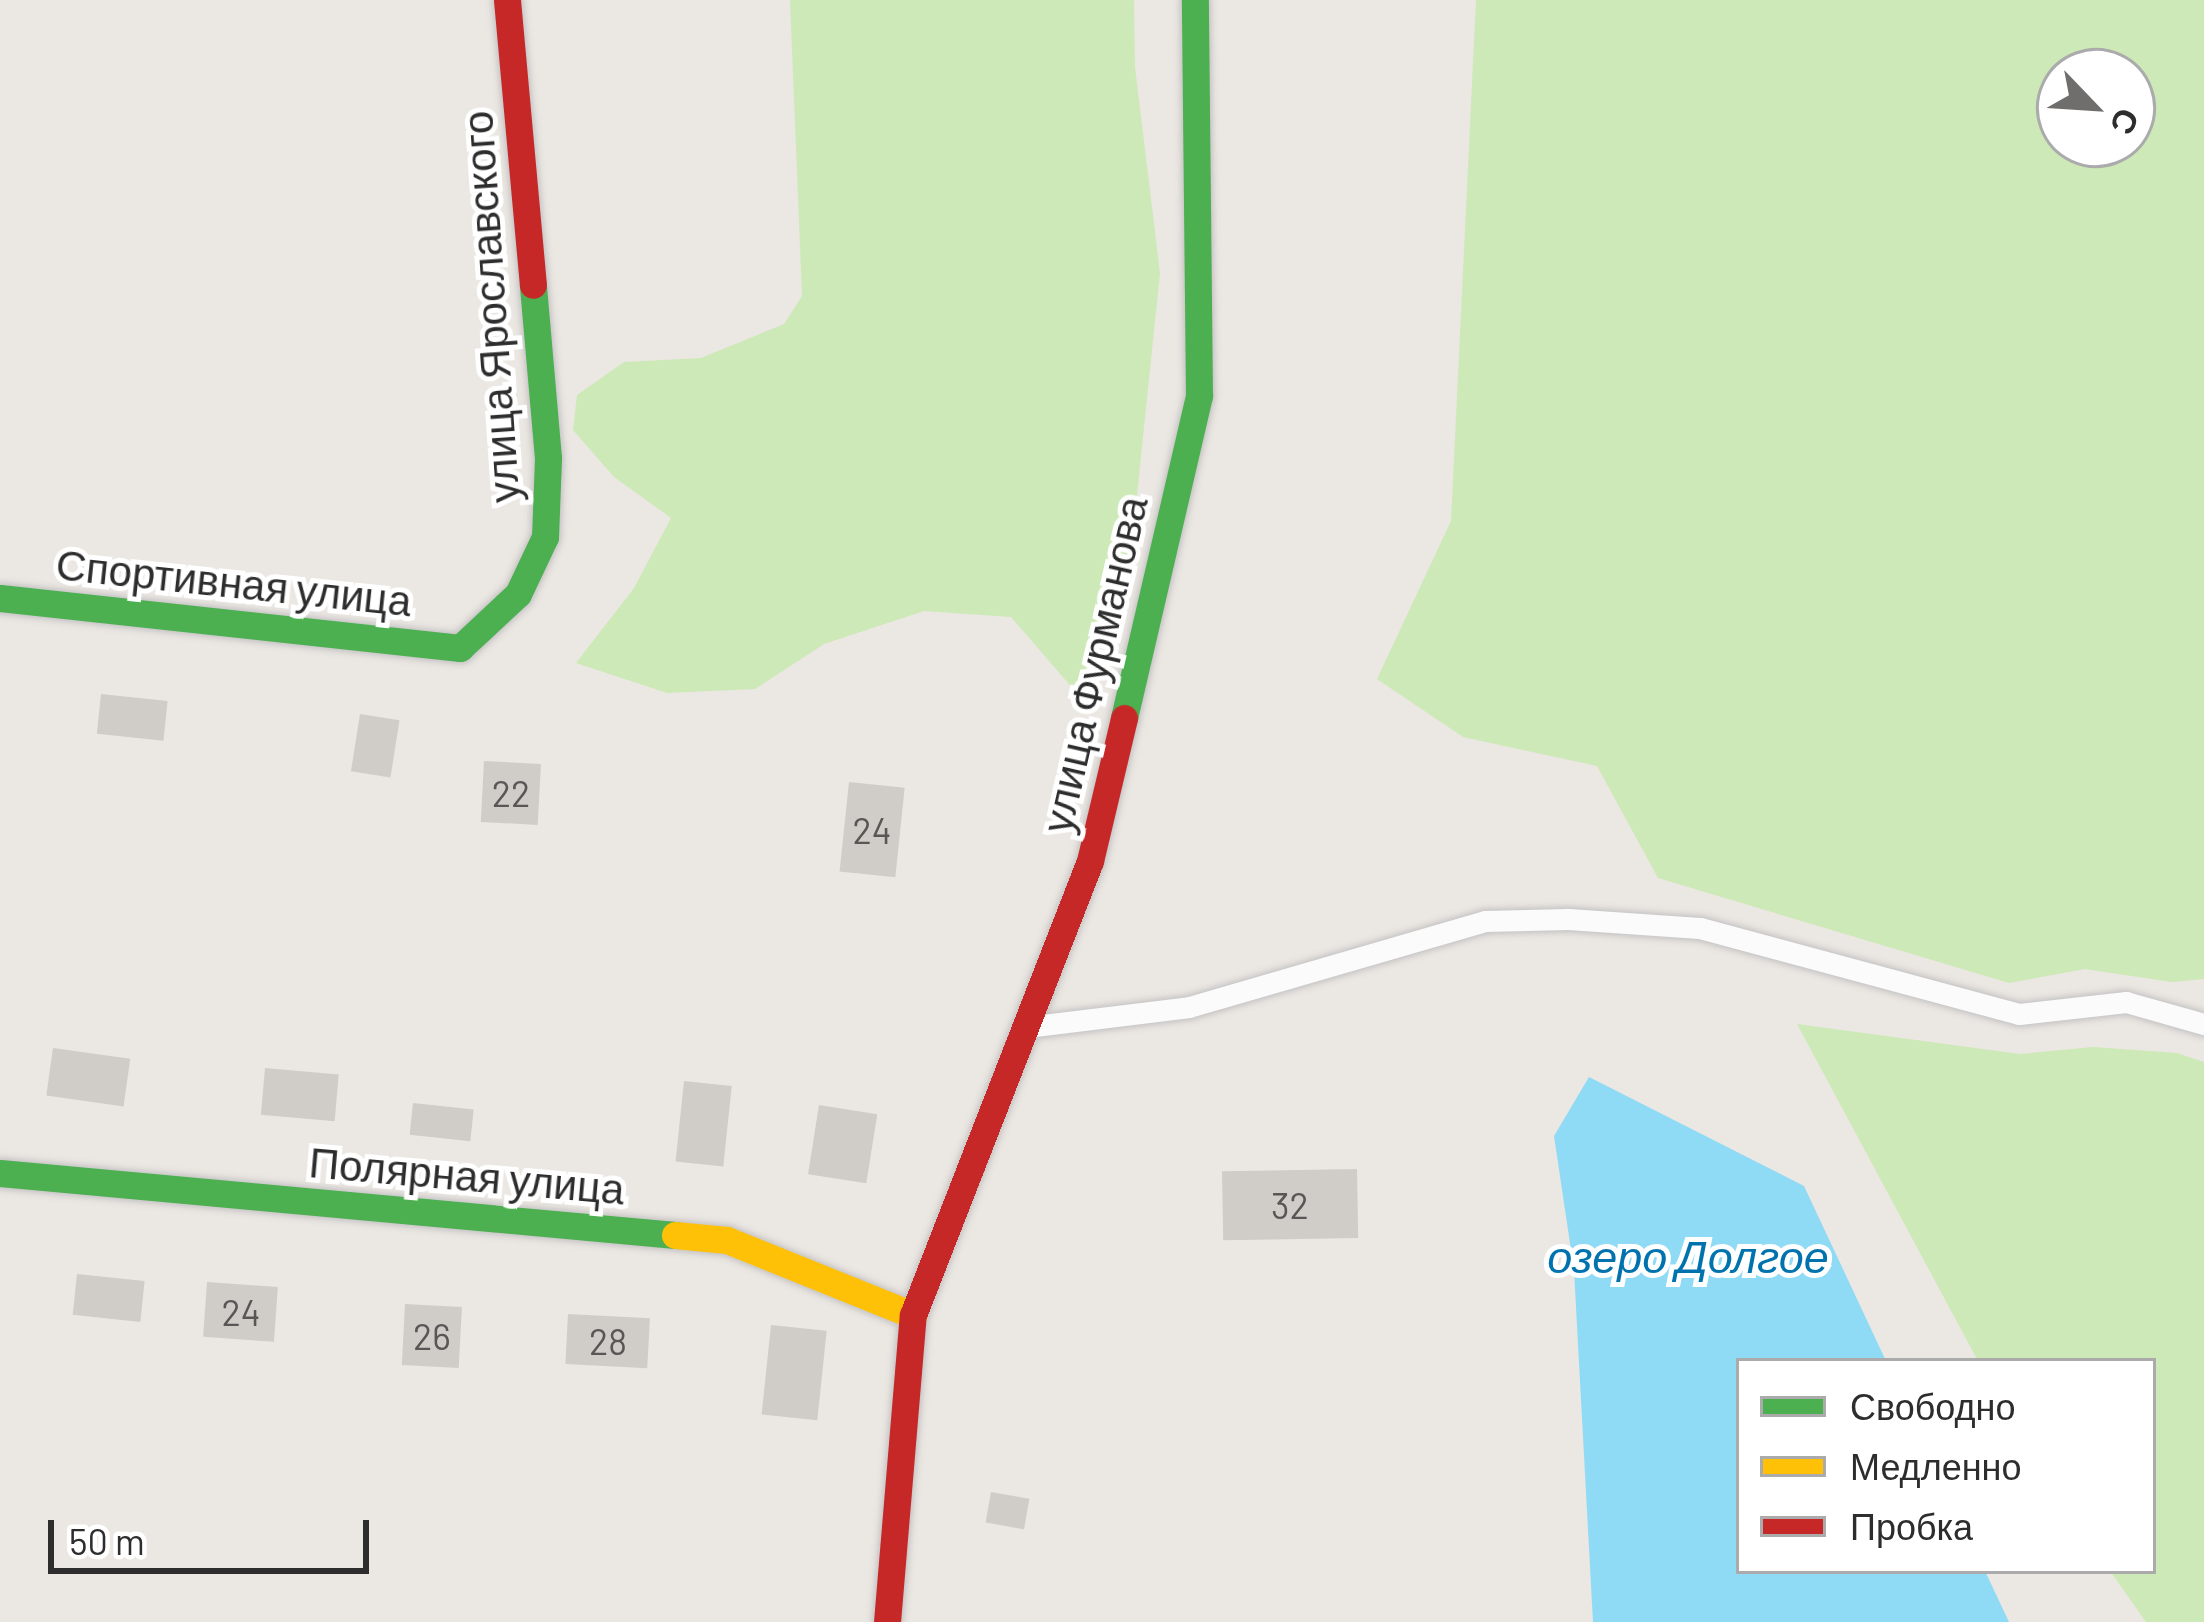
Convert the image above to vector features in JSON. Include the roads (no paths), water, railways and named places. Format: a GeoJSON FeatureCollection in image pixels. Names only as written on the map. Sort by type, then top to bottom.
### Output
{"type":"FeatureCollection","features":[{"type":"Feature","properties":{"kind":"street","name":"улица Ярославского"},"geometry":{"type":"LineString","coordinates":[[460,648],[518,593],[545,537],[548,458],[507,0]]}},
{"type":"Feature","properties":{"kind":"street","name":"улица Фурманова"},"geometry":{"type":"LineString","coordinates":[[887,1622],[914,1315],[1090,861],[1199,396],[1196,0]]}},
{"type":"Feature","properties":{"kind":"street","name":"Спортивная улица"},"geometry":{"type":"LineString","coordinates":[[0,598],[460,648]]}},
{"type":"Feature","properties":{"kind":"street","name":"Полярная улица"},"geometry":{"type":"LineString","coordinates":[[0,1173],[727,1240],[914,1315]]}},
{"type":"Feature","properties":{"kind":"lane"},"geometry":{"type":"LineString","coordinates":[[1023,1028],[1189,1007],[1485,921],[1568,920],[1700,928],[2019,1014],[2126,1003],[2204,1024]]}},
{"type":"Feature","properties":{"kind":"water","name":"озеро Долгое"},"geometry":{"type":"Polygon","coordinates":[[[1589,1077],[1804,1186],[1885,1358],[1736,1358],[1736,1574],[1986,1574],[2009,1622],[1593,1622],[1574,1270],[1554,1136],[1589,1077]]]}}]}
